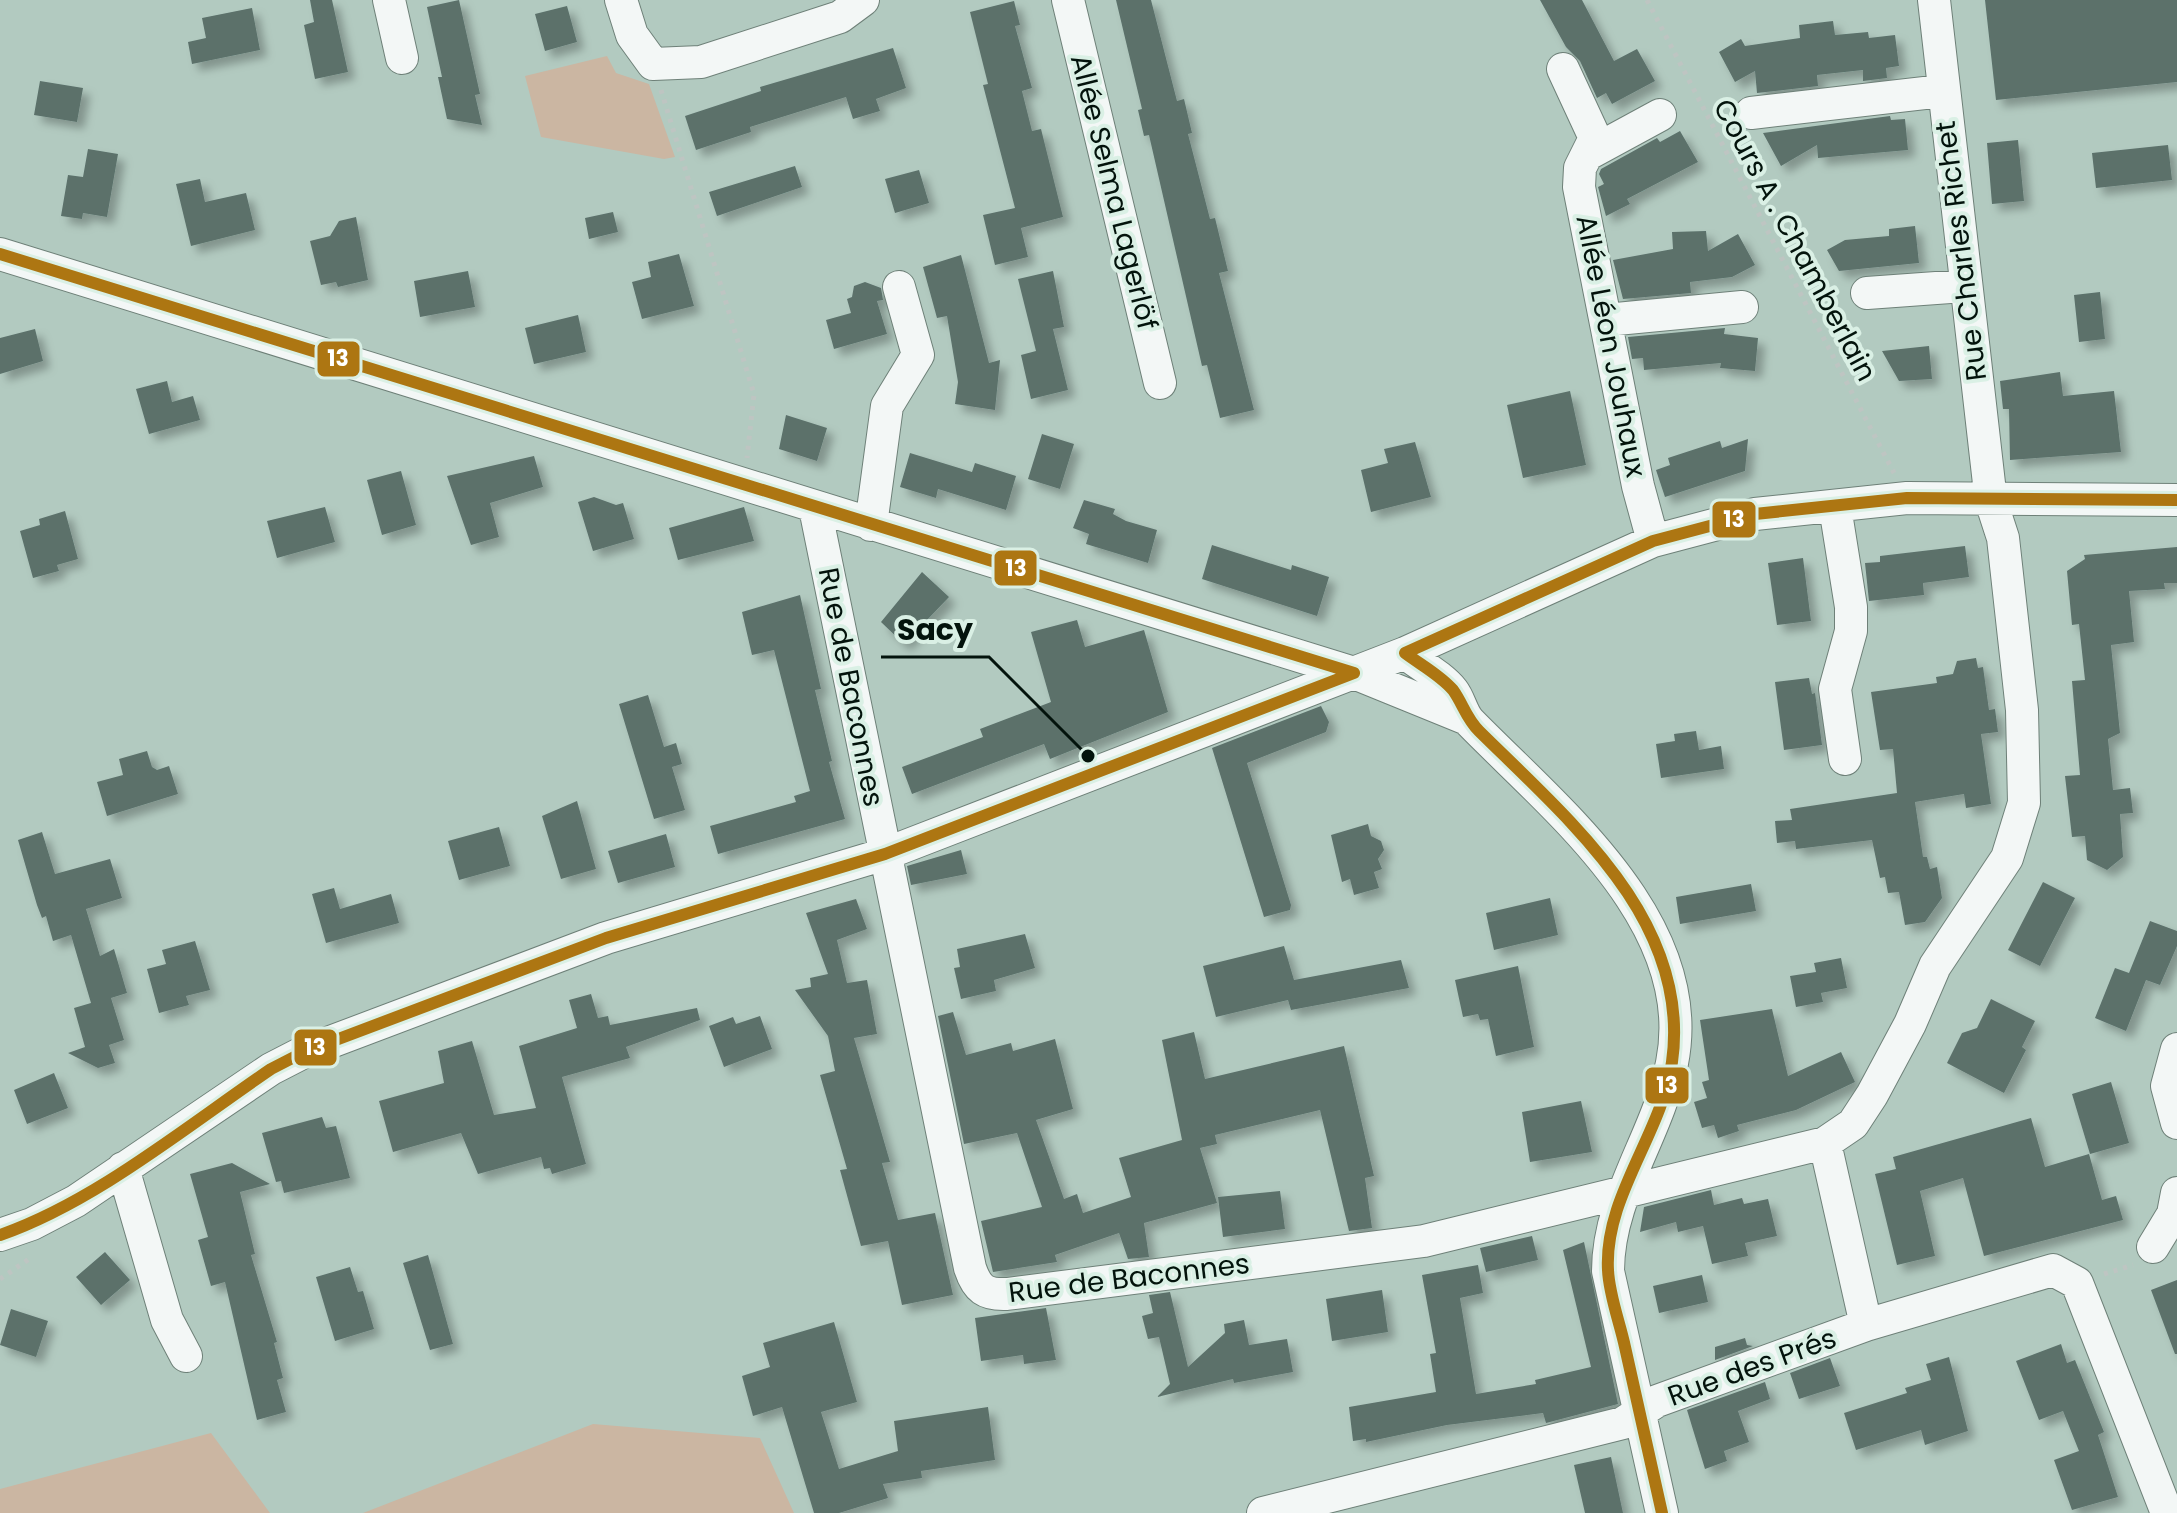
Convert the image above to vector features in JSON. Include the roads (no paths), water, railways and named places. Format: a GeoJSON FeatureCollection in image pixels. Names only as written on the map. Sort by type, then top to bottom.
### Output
{"type":"FeatureCollection","features":[{"type":"Feature","properties":{"kind":"street"},"geometry":{"type":"LineString","coordinates":[[389,0],[402,58]]}},
{"type":"Feature","properties":{"kind":"street"},"geometry":{"type":"LineString","coordinates":[[621,0],[632,35],[653,64],[701,62],[840,17],[863,0]]}},
{"type":"Feature","properties":{"kind":"street","name":"Allée Selma Lagerlöf"},"geometry":{"type":"LineString","coordinates":[[1068,0],[1160,383]]}},
{"type":"Feature","properties":{"kind":"street","name":"Rue Charles Richet"},"geometry":{"type":"LineString","coordinates":[[1825,1143],[1853,1124],[1872,1095],[1910,1024],[1935,966],[2007,858],[2024,803],[2022,710],[2003,538],[1991,501],[1964,286],[1934,0]]}},
{"type":"Feature","properties":{"kind":"street","name":"Allée Léon Jouhaux"},"geometry":{"type":"LineString","coordinates":[[1563,69],[1595,138],[1580,168],[1579,187],[1638,486],[1653,541]]}},
{"type":"Feature","properties":{"kind":"street"},"geometry":{"type":"LineString","coordinates":[[1751,113],[1942,91]]}},
{"type":"Feature","properties":{"kind":"street"},"geometry":{"type":"LineString","coordinates":[[1590,153],[1660,115]]}},
{"type":"Feature","properties":{"kind":"street"},"geometry":{"type":"LineString","coordinates":[[0,254],[1354,673],[1467,719]]}},
{"type":"Feature","properties":{"kind":"street"},"geometry":{"type":"LineString","coordinates":[[1867,293],[1964,286]]}},
{"type":"Feature","properties":{"kind":"street"},"geometry":{"type":"LineString","coordinates":[[871,525],[887,406],[918,355],[899,287]]}},
{"type":"Feature","properties":{"kind":"street"},"geometry":{"type":"LineString","coordinates":[[1606,320],[1742,307]]}},
{"type":"Feature","properties":{"kind":"street"},"geometry":{"type":"LineString","coordinates":[[0,1235],[50,1215],[271,1069],[304,1052],[606,938],[885,854],[1405,653],[1653,541],[1755,514],[1907,498],[2177,500]]}},
{"type":"Feature","properties":{"kind":"street"},"geometry":{"type":"LineString","coordinates":[[1835,507],[1851,607],[1851,631],[1835,689],[1845,759]]}},
{"type":"Feature","properties":{"kind":"street","name":"Rue de Baconnes"},"geometry":{"type":"LineString","coordinates":[[815,508],[970,1268],[975,1282],[990,1295],[1424,1241],[1825,1143]]}},
{"type":"Feature","properties":{"kind":"street"},"geometry":{"type":"LineString","coordinates":[[1405,653],[1453,691],[1467,719],[1521,770],[1613,872],[1643,917],[1661,954],[1676,1025],[1673,1060],[1657,1112],[1624,1191],[1611,1233],[1608,1271],[1662,1513]]}},
{"type":"Feature","properties":{"kind":"street"},"geometry":{"type":"LineString","coordinates":[[2177,1049],[2167,1086],[2177,1123]]}},
{"type":"Feature","properties":{"kind":"street"},"geometry":{"type":"LineString","coordinates":[[1825,1143],[1866,1325]]}},
{"type":"Feature","properties":{"kind":"street"},"geometry":{"type":"LineString","coordinates":[[123,1168],[167,1320],[186,1356]]}},
{"type":"Feature","properties":{"kind":"street"},"geometry":{"type":"LineString","coordinates":[[2153,1247],[2173,1214],[2177,1193]]}},
{"type":"Feature","properties":{"kind":"street","name":"Rue des Prés"},"geometry":{"type":"LineString","coordinates":[[1263,1513],[1623,1423],[1657,1401],[1866,1325],[2053,1270],[2077,1283],[2167,1513]]}},
{"type":"Feature","properties":{"kind":"place","name":"Sacy"},"geometry":{"type":"Point","coordinates":[1088,756]}}]}
